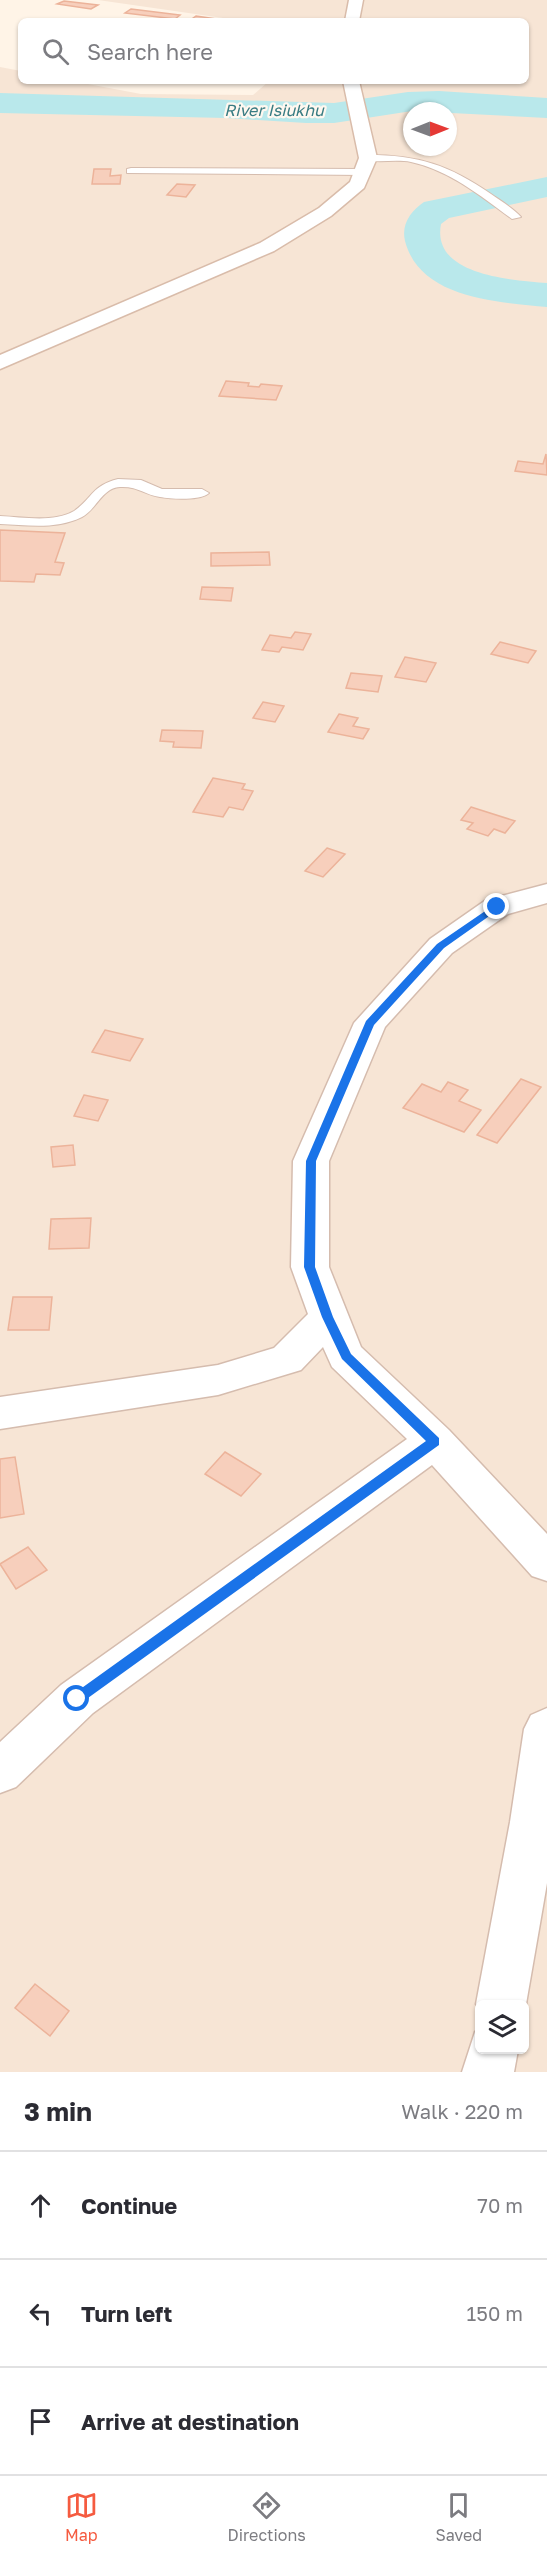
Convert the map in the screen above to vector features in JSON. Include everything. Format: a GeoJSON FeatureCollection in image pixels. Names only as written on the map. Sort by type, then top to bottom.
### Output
{"type":"FeatureCollection","features":[{"type":"Feature","properties":{"kind":"street"},"geometry":{"type":"LineString","coordinates":[[353,18],[356,0]]}},
{"type":"Feature","properties":{"kind":"street"},"geometry":{"type":"LineString","coordinates":[[0,363],[267,247],[325,212],[358,184],[366,165],[352,88]]}},
{"type":"Feature","properties":{"kind":"street"},"geometry":{"type":"LineString","coordinates":[[547,893],[497,907],[441,946],[370,1023],[311,1161],[310,1267],[328,1317],[346,1356],[435,1441],[547,1563]]}},
{"type":"Feature","properties":{"kind":"street"},"geometry":{"type":"LineString","coordinates":[[0,1413],[218,1380],[287,1359],[328,1317]]}},
{"type":"Feature","properties":{"kind":"street"},"geometry":{"type":"LineString","coordinates":[[0,1772],[77,1699],[435,1441]]}},
{"type":"Feature","properties":{"kind":"street"},"geometry":{"type":"LineString","coordinates":[[502,2000],[534,1822],[547,1729]]}},
{"type":"Feature","properties":{"kind":"street"},"geometry":{"type":"LineString","coordinates":[[488,2072],[491,2054]]}},
{"type":"Feature","properties":{"kind":"lane"},"geometry":{"type":"LineString","coordinates":[[131,171],[366,165],[408,159],[436,166],[474,187],[516,217]]}},
{"type":"Feature","properties":{"kind":"lane"},"geometry":{"type":"LineString","coordinates":[[0,520],[53,522],[78,514],[105,487],[118,483],[141,484],[160,493],[202,493]]}},
{"type":"Feature","properties":{"kind":"shaded area"},"geometry":{"type":"Polygon","coordinates":[[[98,0],[547,0],[547,2072],[0,2072],[0,67],[18,70],[18,84],[88,84],[141,94],[253,95],[266,84],[529,84],[529,18],[223,18],[98,0]]]}},
{"type":"Feature","properties":{"kind":"building"},"geometry":{"type":"Polygon","coordinates":[[[64,1],[98,5],[91,9],[57,4],[64,1]]]}},
{"type":"Feature","properties":{"kind":"building"},"geometry":{"type":"Polygon","coordinates":[[[131,9],[180,15],[176,18],[167,18],[125,13],[131,9]]]}},
{"type":"Feature","properties":{"kind":"building"},"geometry":{"type":"Polygon","coordinates":[[[94,169],[111,169],[110,176],[121,175],[120,184],[92,184],[94,169]]]}},
{"type":"Feature","properties":{"kind":"building"},"geometry":{"type":"Polygon","coordinates":[[[177,184],[195,185],[186,197],[167,195],[177,184]]]}},
{"type":"Feature","properties":{"kind":"building"},"geometry":{"type":"Polygon","coordinates":[[[226,381],[249,383],[248,386],[259,387],[261,384],[282,386],[276,400],[219,396],[226,381]]]}},
{"type":"Feature","properties":{"kind":"building"},"geometry":{"type":"Polygon","coordinates":[[[546,454],[547,475],[515,471],[518,461],[543,464],[546,454]]]}},
{"type":"Feature","properties":{"kind":"building"},"geometry":{"type":"Polygon","coordinates":[[[0,530],[65,533],[55,562],[64,563],[60,575],[36,574],[34,582],[0,581],[0,530]]]}},
{"type":"Feature","properties":{"kind":"building"},"geometry":{"type":"Polygon","coordinates":[[[269,552],[270,565],[211,566],[211,553],[269,552]]]}},
{"type":"Feature","properties":{"kind":"building"},"geometry":{"type":"Polygon","coordinates":[[[202,587],[233,588],[231,601],[200,599],[202,587]]]}},
{"type":"Feature","properties":{"kind":"building"},"geometry":{"type":"Polygon","coordinates":[[[295,632],[311,634],[303,650],[282,647],[279,652],[262,650],[270,635],[291,638],[295,632]]]}},
{"type":"Feature","properties":{"kind":"building"},"geometry":{"type":"Polygon","coordinates":[[[500,642],[536,651],[528,663],[491,654],[500,642]]]}},
{"type":"Feature","properties":{"kind":"building"},"geometry":{"type":"Polygon","coordinates":[[[405,657],[436,663],[426,682],[395,677],[405,657]]]}},
{"type":"Feature","properties":{"kind":"building"},"geometry":{"type":"Polygon","coordinates":[[[351,673],[382,676],[378,692],[346,688],[351,673]]]}},
{"type":"Feature","properties":{"kind":"building"},"geometry":{"type":"Polygon","coordinates":[[[263,702],[284,706],[275,722],[253,718],[263,702]]]}},
{"type":"Feature","properties":{"kind":"building"},"geometry":{"type":"Polygon","coordinates":[[[339,714],[358,718],[353,726],[369,729],[363,739],[328,732],[339,714]]]}},
{"type":"Feature","properties":{"kind":"building"},"geometry":{"type":"Polygon","coordinates":[[[162,730],[203,731],[201,748],[173,747],[174,742],[160,741],[162,730]]]}},
{"type":"Feature","properties":{"kind":"building"},"geometry":{"type":"Polygon","coordinates":[[[213,778],[245,784],[242,789],[253,791],[243,810],[229,807],[223,817],[193,812],[213,778]]]}},
{"type":"Feature","properties":{"kind":"building"},"geometry":{"type":"Polygon","coordinates":[[[471,807],[515,821],[505,833],[494,829],[488,836],[467,829],[473,823],[461,820],[471,807]]]}},
{"type":"Feature","properties":{"kind":"building"},"geometry":{"type":"Polygon","coordinates":[[[327,848],[345,854],[323,877],[305,871],[327,848]]]}},
{"type":"Feature","properties":{"kind":"building"},"geometry":{"type":"Polygon","coordinates":[[[105,1030],[143,1039],[130,1061],[92,1052],[105,1030]]]}},
{"type":"Feature","properties":{"kind":"building"},"geometry":{"type":"Polygon","coordinates":[[[521,1079],[541,1087],[497,1143],[477,1135],[521,1079]]]}},
{"type":"Feature","properties":{"kind":"building"},"geometry":{"type":"Polygon","coordinates":[[[448,1082],[468,1090],[459,1101],[481,1110],[464,1132],[403,1108],[422,1084],[441,1092],[448,1082]]]}},
{"type":"Feature","properties":{"kind":"building"},"geometry":{"type":"Polygon","coordinates":[[[84,1095],[108,1100],[98,1121],[74,1116],[84,1095]]]}},
{"type":"Feature","properties":{"kind":"building"},"geometry":{"type":"Polygon","coordinates":[[[73,1145],[75,1165],[53,1167],[51,1147],[73,1145]]]}},
{"type":"Feature","properties":{"kind":"building"},"geometry":{"type":"Polygon","coordinates":[[[91,1218],[89,1248],[49,1249],[51,1219],[91,1218]]]}},
{"type":"Feature","properties":{"kind":"building"},"geometry":{"type":"Polygon","coordinates":[[[13,1297],[52,1297],[49,1330],[8,1330],[13,1297]]]}},
{"type":"Feature","properties":{"kind":"building"},"geometry":{"type":"Polygon","coordinates":[[[225,1452],[261,1474],[241,1496],[205,1474],[225,1452]]]}},
{"type":"Feature","properties":{"kind":"building"},"geometry":{"type":"Polygon","coordinates":[[[15,1457],[24,1514],[0,1518],[0,1459],[15,1457]]]}},
{"type":"Feature","properties":{"kind":"building"},"geometry":{"type":"Polygon","coordinates":[[[28,1547],[47,1570],[16,1589],[0,1564],[28,1547]]]}},
{"type":"Feature","properties":{"kind":"building"},"geometry":{"type":"Polygon","coordinates":[[[35,1984],[69,2011],[50,2036],[15,2008],[35,1984]]]}},
{"type":"Feature","properties":{"kind":"waterway","name":"River Isiukhu"},"geometry":{"type":"LineString","coordinates":[[0,103],[226,108],[306,113],[334,113],[408,102],[439,101],[547,108]]}},
{"type":"Feature","properties":{"kind":"waterway","name":"River Isiukhu"},"geometry":{"type":"LineString","coordinates":[[547,187],[437,210],[428,216],[422,226],[423,240],[429,256],[440,268],[456,277],[493,288],[547,295]]}},
{"type":"Feature","properties":{"kind":"route"},"geometry":{"type":"LineString","coordinates":[[77,1699],[435,1441],[346,1356],[328,1317],[310,1267],[311,1161],[370,1023],[441,946],[497,907]]}}]}
